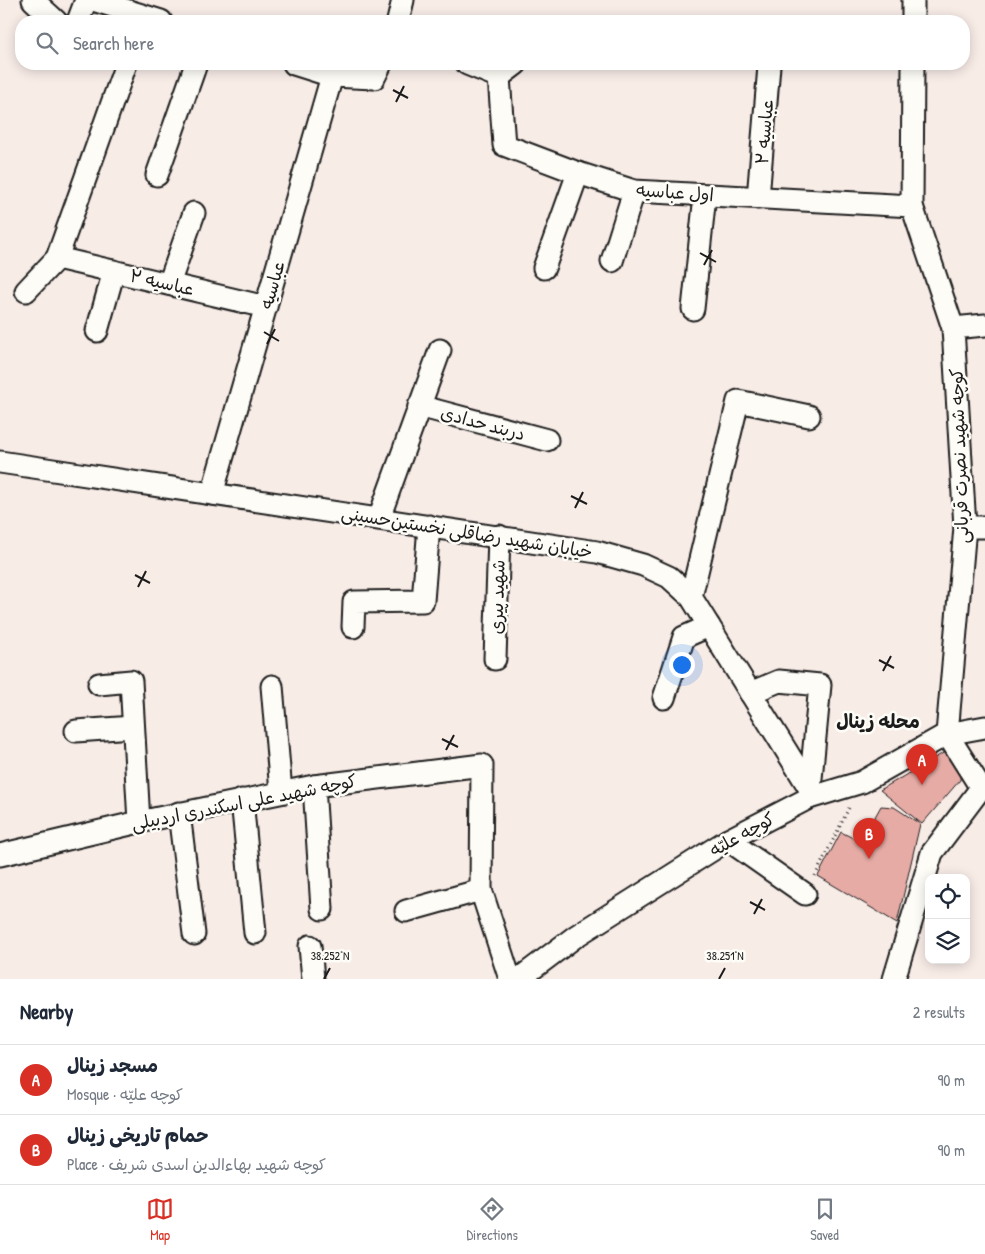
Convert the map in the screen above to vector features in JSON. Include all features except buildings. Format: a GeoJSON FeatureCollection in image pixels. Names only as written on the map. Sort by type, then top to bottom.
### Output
{"type":"FeatureCollection","features":[{"type":"Feature","properties":{"kind":"street"},"geometry":{"type":"LineString","coordinates":[[33,0],[49,15]]}},
{"type":"Feature","properties":{"kind":"street"},"geometry":{"type":"LineString","coordinates":[[80,15],[86,0]]}},
{"type":"Feature","properties":{"kind":"street"},"geometry":{"type":"LineString","coordinates":[[93,0],[137,15]]}},
{"type":"Feature","properties":{"kind":"street"},"geometry":{"type":"LineString","coordinates":[[399,15],[403,0]]}},
{"type":"Feature","properties":{"kind":"street"},"geometry":{"type":"LineString","coordinates":[[913,0],[913,15]]}},
{"type":"Feature","properties":{"kind":"street"},"geometry":{"type":"LineString","coordinates":[[26,291],[57,258],[124,70]]}},
{"type":"Feature","properties":{"kind":"street"},"geometry":{"type":"LineString","coordinates":[[157,175],[194,70]]}},
{"type":"Feature","properties":{"kind":"street"},"geometry":{"type":"LineString","coordinates":[[313,70],[332,76],[374,78],[378,70]]}},
{"type":"Feature","properties":{"kind":"street","name":"اول عباسیه"},"geometry":{"type":"LineString","coordinates":[[507,70],[504,145],[578,173],[634,191],[912,206]]}},
{"type":"Feature","properties":{"kind":"street","name":"عباسیه ۲"},"geometry":{"type":"LineString","coordinates":[[758,198],[769,70]]}},
{"type":"Feature","properties":{"kind":"street","name":"کوچه شهید نصرت قربانی"},"geometry":{"type":"LineString","coordinates":[[912,70],[912,206],[953,328],[975,527],[947,734]]}},
{"type":"Feature","properties":{"kind":"street","name":"عباسیه"},"geometry":{"type":"LineString","coordinates":[[212,494],[332,76]]}},
{"type":"Feature","properties":{"kind":"street"},"geometry":{"type":"LineString","coordinates":[[544,268],[578,173]]}},
{"type":"Feature","properties":{"kind":"street"},"geometry":{"type":"LineString","coordinates":[[612,262],[634,191]]}},
{"type":"Feature","properties":{"kind":"street"},"geometry":{"type":"LineString","coordinates":[[694,308],[706,195]]}},
{"type":"Feature","properties":{"kind":"street"},"geometry":{"type":"LineString","coordinates":[[169,284],[194,213]]}},
{"type":"Feature","properties":{"kind":"street","name":"عباسیه ۲"},"geometry":{"type":"LineString","coordinates":[[57,258],[266,306]]}},
{"type":"Feature","properties":{"kind":"street"},"geometry":{"type":"LineString","coordinates":[[97,331],[114,271]]}},
{"type":"Feature","properties":{"kind":"street"},"geometry":{"type":"LineString","coordinates":[[953,328],[985,325]]}},
{"type":"Feature","properties":{"kind":"street","name":"دربند حدادی"},"geometry":{"type":"LineString","coordinates":[[379,518],[440,350]]}},
{"type":"Feature","properties":{"kind":"street"},"geometry":{"type":"LineString","coordinates":[[692,596],[738,401],[809,416]]}},
{"type":"Feature","properties":{"kind":"street","name":"دربند حدادی"},"geometry":{"type":"LineString","coordinates":[[419,406],[547,440]]}},
{"type":"Feature","properties":{"kind":"street","name":"خیابان شهید رضاقلی نخستین‌حسینی"},"geometry":{"type":"LineString","coordinates":[[0,462],[499,536],[597,552],[642,565],[669,577],[692,596],[810,794]]}},
{"type":"Feature","properties":{"kind":"street"},"geometry":{"type":"LineString","coordinates":[[353,627],[354,602],[422,601],[429,526]]}},
{"type":"Feature","properties":{"kind":"street","name":"شهید پیری"},"geometry":{"type":"LineString","coordinates":[[495,659],[499,536]]}},
{"type":"Feature","properties":{"kind":"street"},"geometry":{"type":"LineString","coordinates":[[664,698],[684,637],[710,626]]}},
{"type":"Feature","properties":{"kind":"street"},"geometry":{"type":"LineString","coordinates":[[99,684],[131,681],[139,822]]}},
{"type":"Feature","properties":{"kind":"street"},"geometry":{"type":"LineString","coordinates":[[750,693],[779,681],[820,685],[810,794]]}},
{"type":"Feature","properties":{"kind":"street"},"geometry":{"type":"LineString","coordinates":[[272,686],[281,792]]}},
{"type":"Feature","properties":{"kind":"street"},"geometry":{"type":"LineString","coordinates":[[76,731],[133,727]]}},
{"type":"Feature","properties":{"kind":"street","name":"کوچه علیّه"},"geometry":{"type":"LineString","coordinates":[[519,979],[576,936],[728,840],[810,794],[862,782],[947,734],[985,727]]}},
{"type":"Feature","properties":{"kind":"street"},"geometry":{"type":"LineString","coordinates":[[894,979],[932,853],[981,788],[947,734]]}},
{"type":"Feature","properties":{"kind":"street","name":"کوچه شهید علی اسکندری اردبیلی"},"geometry":{"type":"LineString","coordinates":[[0,855],[179,813],[281,792],[482,764],[481,890],[510,979]]}},
{"type":"Feature","properties":{"kind":"street"},"geometry":{"type":"LineString","coordinates":[[314,786],[322,910]]}},
{"type":"Feature","properties":{"kind":"street"},"geometry":{"type":"LineString","coordinates":[[242,800],[255,933]]}},
{"type":"Feature","properties":{"kind":"street"},"geometry":{"type":"LineString","coordinates":[[179,813],[194,934]]}},
{"type":"Feature","properties":{"kind":"street"},"geometry":{"type":"LineString","coordinates":[[728,840],[806,894]]}},
{"type":"Feature","properties":{"kind":"street"},"geometry":{"type":"LineString","coordinates":[[406,910],[481,890]]}},
{"type":"Feature","properties":{"kind":"street"},"geometry":{"type":"LineString","coordinates":[[310,946],[314,979]]}},
{"type":"Feature","properties":{"kind":"path"},"geometry":{"type":"LineString","coordinates":[[806,894],[862,782]]}},
{"type":"Feature","properties":{"kind":"place","name":"مسجد زینال"},"geometry":{"type":"Point","coordinates":[922,785]}},
{"type":"Feature","properties":{"kind":"place","name":"حمام تاریخی زینال"},"geometry":{"type":"Point","coordinates":[869,859]}},
{"type":"Feature","properties":{"kind":"district","name":"محله زینال"},"geometry":{"type":"Point","coordinates":[878,721]}}]}
